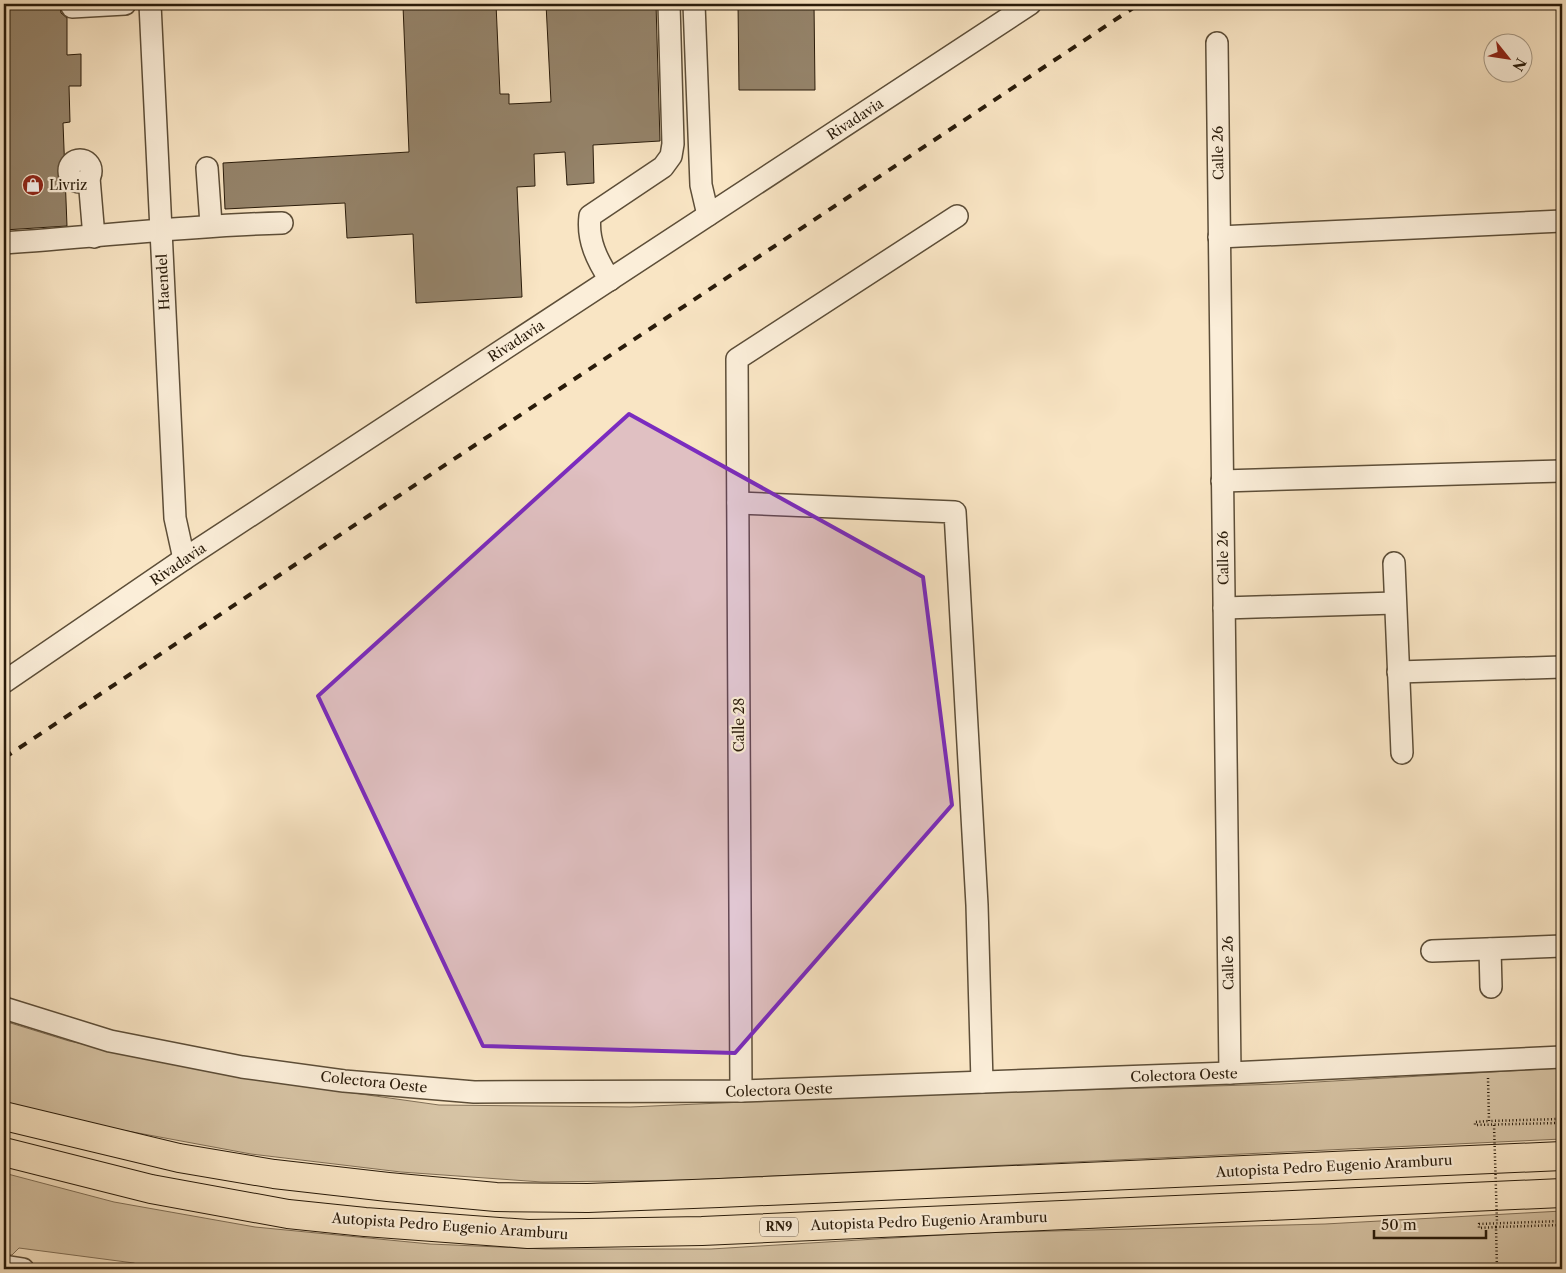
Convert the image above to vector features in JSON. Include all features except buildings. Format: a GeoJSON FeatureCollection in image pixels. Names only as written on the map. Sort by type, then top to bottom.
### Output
{"type":"FeatureCollection","features":[{"type":"Feature","properties":{"kind":"highway","name":"Autopista Pedro Eugenio Aramburu"},"geometry":{"type":"LineString","coordinates":[[4,1116],[198,1162],[340,1182],[496,1197],[588,1198],[719,1193],[1562,1156]]}},
{"type":"Feature","properties":{"kind":"highway","name":"Autopista Pedro Eugenio Aramburu"},"geometry":{"type":"LineString","coordinates":[[4,1152],[151,1189],[288,1214],[365,1222],[528,1234],[702,1231],[1562,1193]]}},
{"type":"Feature","properties":{"kind":"street"},"geometry":{"type":"LineString","coordinates":[[72,7],[125,4]]}},
{"type":"Feature","properties":{"kind":"street","name":"Haendel"},"geometry":{"type":"LineString","coordinates":[[150,4],[175,518],[184,560]]}},
{"type":"Feature","properties":{"kind":"street"},"geometry":{"type":"LineString","coordinates":[[610,280],[592,248],[588,228],[590,216],[663,167],[672,156],[669,4]]}},
{"type":"Feature","properties":{"kind":"street"},"geometry":{"type":"LineString","coordinates":[[694,4],[701,184],[708,215]]}},
{"type":"Feature","properties":{"kind":"street","name":"Rivadavia"},"geometry":{"type":"LineString","coordinates":[[4,682],[184,560],[1030,4]]}},
{"type":"Feature","properties":{"kind":"street","name":"Calle 26"},"geometry":{"type":"LineString","coordinates":[[1217,43],[1230,1073]]}},
{"type":"Feature","properties":{"kind":"street"},"geometry":{"type":"LineString","coordinates":[[207,168],[211,224]]}},
{"type":"Feature","properties":{"kind":"street"},"geometry":{"type":"LineString","coordinates":[[89,178],[94,237]]}},
{"type":"Feature","properties":{"kind":"street","name":"Calle 28"},"geometry":{"type":"LineString","coordinates":[[741,1091],[737,359],[958,216]]}},
{"type":"Feature","properties":{"kind":"street"},"geometry":{"type":"LineString","coordinates":[[1219,237],[1562,221]]}},
{"type":"Feature","properties":{"kind":"street"},"geometry":{"type":"LineString","coordinates":[[4,243],[161,231],[211,224],[282,223]]}},
{"type":"Feature","properties":{"kind":"street"},"geometry":{"type":"LineString","coordinates":[[1222,481],[1562,471]]}},
{"type":"Feature","properties":{"kind":"street"},"geometry":{"type":"LineString","coordinates":[[738,503],[955,512],[977,905],[982,1082]]}},
{"type":"Feature","properties":{"kind":"street"},"geometry":{"type":"LineString","coordinates":[[1394,563],[1402,753]]}},
{"type":"Feature","properties":{"kind":"street"},"geometry":{"type":"LineString","coordinates":[[1224,608],[1396,603]]}},
{"type":"Feature","properties":{"kind":"street"},"geometry":{"type":"LineString","coordinates":[[1398,672],[1562,667]]}},
{"type":"Feature","properties":{"kind":"street"},"geometry":{"type":"LineString","coordinates":[[1432,951],[1562,946]]}},
{"type":"Feature","properties":{"kind":"street"},"geometry":{"type":"LineString","coordinates":[[1490,949],[1491,987]]}},
{"type":"Feature","properties":{"kind":"street","name":"Colectora Oeste"},"geometry":{"type":"LineString","coordinates":[[4,1008],[110,1041],[242,1066],[344,1081],[474,1092],[741,1091],[1230,1073],[1562,1057]]}},
{"type":"Feature","properties":{"kind":"street"},"geometry":{"type":"LineString","coordinates":[[4,1266],[23,1269]]}},
{"type":"Feature","properties":{"kind":"path"},"geometry":{"type":"LineString","coordinates":[[1487,1060],[1489,1121]]}},
{"type":"Feature","properties":{"kind":"path"},"geometry":{"type":"LineString","coordinates":[[1558,1119],[1558,1123],[1475,1126],[1475,1122],[1489,1121],[1558,1119]]}},
{"type":"Feature","properties":{"kind":"path"},"geometry":{"type":"LineString","coordinates":[[1494,1125],[1497,1223]]}},
{"type":"Feature","properties":{"kind":"path"},"geometry":{"type":"LineString","coordinates":[[1562,1221],[1479,1224],[1480,1228],[1562,1225]]}},
{"type":"Feature","properties":{"kind":"path"},"geometry":{"type":"LineString","coordinates":[[1496,1227],[1497,1269]]}},
{"type":"Feature","properties":{"kind":"highlighted area"},"geometry":{"type":"Polygon","coordinates":[[[629,414],[923,577],[952,805],[735,1053],[483,1046],[318,696],[629,414]]]}},
{"type":"Feature","properties":{"kind":"shaded area"},"geometry":{"type":"Polygon","coordinates":[[[4,1021],[69,1041],[240,1077],[439,1105],[630,1107],[880,1096],[1281,1084],[1562,1068],[1562,1139],[689,1180],[542,1182],[401,1172],[251,1154],[95,1125],[4,1102],[4,1021]]]}},
{"type":"Feature","properties":{"kind":"shaded area"},"geometry":{"type":"Polygon","coordinates":[[[4,1173],[114,1202],[255,1227],[430,1244],[545,1249],[711,1249],[975,1233],[1325,1224],[1562,1211],[1562,1269],[144,1269],[134,1263],[19,1248],[12,1255],[4,1254],[4,1173]]]}},
{"type":"Feature","properties":{"kind":"railway"},"geometry":{"type":"LineString","coordinates":[[4,758],[1139,4]]}},
{"type":"Feature","properties":{"kind":"place","name":"Livriz"},"geometry":{"type":"Point","coordinates":[33,185]}}]}
